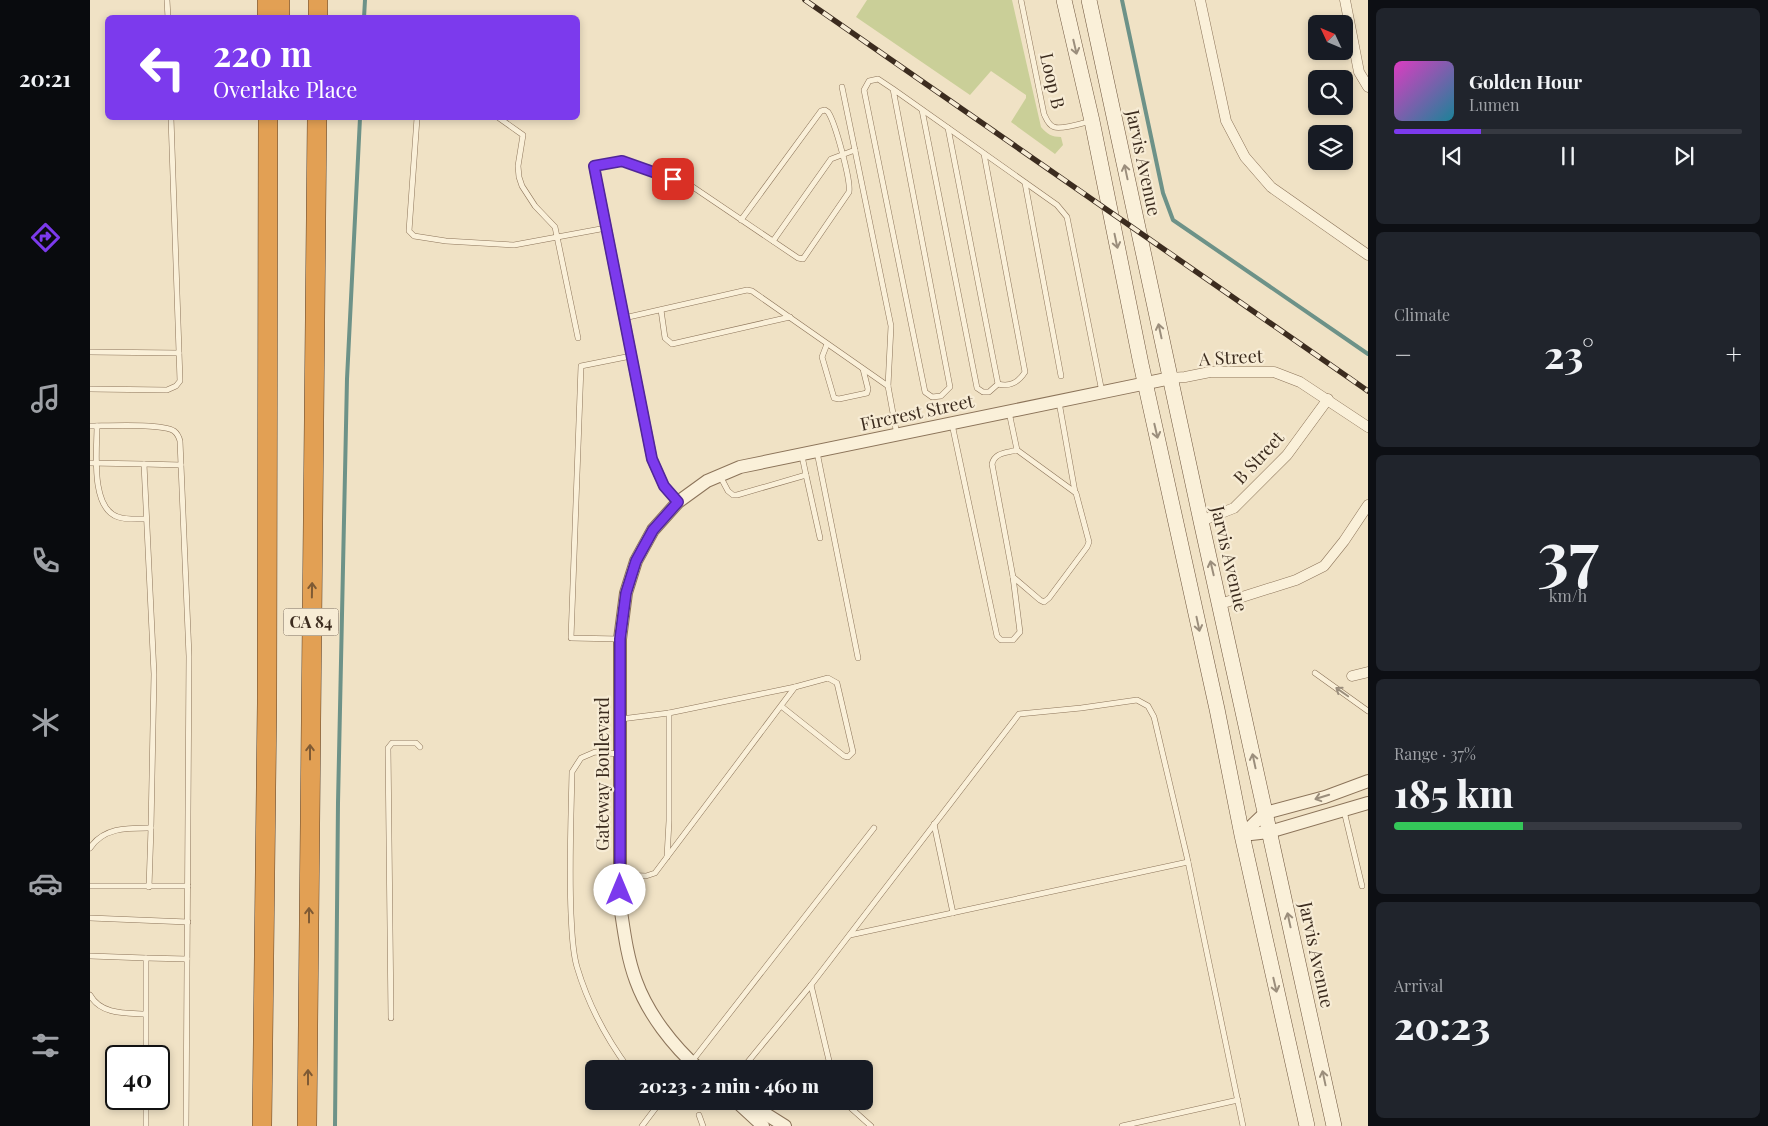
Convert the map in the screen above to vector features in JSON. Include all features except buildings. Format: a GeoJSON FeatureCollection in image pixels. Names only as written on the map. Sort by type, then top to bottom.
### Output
{"type":"FeatureCollection","features":[{"type":"Feature","properties":{"kind":"highway"},"geometry":{"type":"LineString","coordinates":[[266,0],[267,15]]}},
{"type":"Feature","properties":{"kind":"highway"},"geometry":{"type":"LineString","coordinates":[[280,0],[280,15]]}},
{"type":"Feature","properties":{"kind":"highway"},"geometry":{"type":"LineString","coordinates":[[318,0],[318,15]]}},
{"type":"Feature","properties":{"kind":"highway","name":"CA 84"},"geometry":{"type":"LineString","coordinates":[[262,1126],[267,702],[268,120]]}},
{"type":"Feature","properties":{"kind":"highway","name":"CA 84"},"geometry":{"type":"LineString","coordinates":[[273,1126],[280,120]]}},
{"type":"Feature","properties":{"kind":"highway","name":"CA 84"},"geometry":{"type":"LineString","coordinates":[[307,1126],[317,120]]}},
{"type":"Feature","properties":{"kind":"main road"},"geometry":{"type":"LineString","coordinates":[[1064,0],[1092,121],[1242,835],[1307,1126]]}},
{"type":"Feature","properties":{"kind":"main road","name":"Jarvis Avenue"},"geometry":{"type":"LineString","coordinates":[[1089,0],[1334,1126]]}},
{"type":"Feature","properties":{"kind":"street"},"geometry":{"type":"LineString","coordinates":[[1200,0],[1226,121],[1244,157],[1271,187],[1368,255]]}},
{"type":"Feature","properties":{"kind":"street"},"geometry":{"type":"LineString","coordinates":[[1345,0],[1359,72],[1368,87]]}},
{"type":"Feature","properties":{"kind":"street"},"geometry":{"type":"LineString","coordinates":[[594,166],[652,459],[664,486],[678,502]]}},
{"type":"Feature","properties":{"kind":"street","name":"A Street"},"geometry":{"type":"LineString","coordinates":[[1171,378],[1210,372],[1274,372],[1300,382],[1368,427]]}},
{"type":"Feature","properties":{"kind":"street","name":"Fircrest Street"},"geometry":{"type":"LineString","coordinates":[[678,502],[707,481],[740,467],[1171,378]]}},
{"type":"Feature","properties":{"kind":"street","name":"B Street"},"geometry":{"type":"LineString","coordinates":[[1201,521],[1234,508],[1288,455],[1328,399]]}},
{"type":"Feature","properties":{"kind":"street","name":"Gateway Boulevard"},"geometry":{"type":"LineString","coordinates":[[678,502],[653,530],[636,561],[626,593],[620,639],[620,905],[626,947],[636,983],[655,1020],[687,1060]]}},
{"type":"Feature","properties":{"kind":"street"},"geometry":{"type":"LineString","coordinates":[[1220,604],[1296,580],[1324,566],[1344,541],[1368,505]]}},
{"type":"Feature","properties":{"kind":"street"},"geometry":{"type":"LineString","coordinates":[[1352,676],[1368,672]]}},
{"type":"Feature","properties":{"kind":"street"},"geometry":{"type":"LineString","coordinates":[[1242,835],[1265,813],[1325,797],[1368,781]]}},
{"type":"Feature","properties":{"kind":"street"},"geometry":{"type":"LineString","coordinates":[[1242,835],[1269,832],[1368,803]]}},
{"type":"Feature","properties":{"kind":"street"},"geometry":{"type":"LineString","coordinates":[[746,1110],[763,1126]]}},
{"type":"Feature","properties":{"kind":"street"},"geometry":{"type":"LineString","coordinates":[[759,1110],[785,1126]]}},
{"type":"Feature","properties":{"kind":"lane"},"geometry":{"type":"LineString","coordinates":[[167,0],[168,15]]}},
{"type":"Feature","properties":{"kind":"lane","name":"Loop B"},"geometry":{"type":"LineString","coordinates":[[1021,0],[1044,114],[1048,123],[1054,127],[1061,127],[1092,121]]}},
{"type":"Feature","properties":{"kind":"lane"},"geometry":{"type":"LineString","coordinates":[[893,89],[950,387],[940,396],[932,397],[925,392],[864,90],[869,81],[878,79],[893,89],[921,110],[984,153],[1056,205],[1067,216],[1102,393]]}},
{"type":"Feature","properties":{"kind":"lane"},"geometry":{"type":"LineString","coordinates":[[842,87],[891,326],[888,386],[897,435]]}},
{"type":"Feature","properties":{"kind":"lane"},"geometry":{"type":"LineString","coordinates":[[594,166],[622,161],[690,185],[741,220],[772,241],[798,258],[803,259],[849,192],[850,186],[830,114],[822,110],[741,220]]}},
{"type":"Feature","properties":{"kind":"lane"},"geometry":{"type":"LineString","coordinates":[[921,110],[977,388],[983,392],[989,392],[998,384]]}},
{"type":"Feature","properties":{"kind":"lane"},"geometry":{"type":"LineString","coordinates":[[90,389],[167,390],[176,386],[180,381],[171,120]]}},
{"type":"Feature","properties":{"kind":"lane"},"geometry":{"type":"LineString","coordinates":[[417,120],[409,231],[411,234],[446,241],[514,245],[606,228]]}},
{"type":"Feature","properties":{"kind":"lane"},"geometry":{"type":"LineString","coordinates":[[502,120],[523,135],[518,166],[522,186],[534,206],[555,227],[578,338]]}},
{"type":"Feature","properties":{"kind":"lane"},"geometry":{"type":"LineString","coordinates":[[948,128],[998,384]]}},
{"type":"Feature","properties":{"kind":"lane"},"geometry":{"type":"LineString","coordinates":[[772,241],[831,159],[854,150]]}},
{"type":"Feature","properties":{"kind":"lane"},"geometry":{"type":"LineString","coordinates":[[984,153],[1025,372],[1019,381],[1006,386],[998,384]]}},
{"type":"Feature","properties":{"kind":"lane"},"geometry":{"type":"LineString","coordinates":[[1025,183],[1061,376]]}},
{"type":"Feature","properties":{"kind":"lane"},"geometry":{"type":"LineString","coordinates":[[624,319],[747,290],[756,292],[888,386]]}},
{"type":"Feature","properties":{"kind":"lane"},"geometry":{"type":"LineString","coordinates":[[661,310],[665,338],[672,344],[790,317]]}},
{"type":"Feature","properties":{"kind":"lane"},"geometry":{"type":"LineString","coordinates":[[827,344],[822,357],[834,398],[839,399],[867,393],[868,389],[863,369]]}},
{"type":"Feature","properties":{"kind":"lane"},"geometry":{"type":"LineString","coordinates":[[90,352],[179,353]]}},
{"type":"Feature","properties":{"kind":"lane"},"geometry":{"type":"LineString","coordinates":[[620,639],[571,638],[581,366],[632,356]]}},
{"type":"Feature","properties":{"kind":"lane"},"geometry":{"type":"LineString","coordinates":[[1013,577],[1042,602],[1046,601],[1088,544],[1058,402]]}},
{"type":"Feature","properties":{"kind":"lane"},"geometry":{"type":"LineString","coordinates":[[1009,412],[1017,450],[1076,493]]}},
{"type":"Feature","properties":{"kind":"lane"},"geometry":{"type":"LineString","coordinates":[[952,424],[997,636],[1001,640],[1013,640],[1020,632],[1013,577],[992,464],[999,454],[1017,450]]}},
{"type":"Feature","properties":{"kind":"lane"},"geometry":{"type":"LineString","coordinates":[[90,426],[169,429],[178,435],[180,441],[189,656],[186,1126]]}},
{"type":"Feature","properties":{"kind":"lane"},"geometry":{"type":"LineString","coordinates":[[97,426],[97,464],[99,492],[102,503],[116,517],[146,519]]}},
{"type":"Feature","properties":{"kind":"lane"},"geometry":{"type":"LineString","coordinates":[[817,452],[858,658]]}},
{"type":"Feature","properties":{"kind":"lane"},"geometry":{"type":"LineString","coordinates":[[802,455],[820,538]]}},
{"type":"Feature","properties":{"kind":"lane"},"geometry":{"type":"LineString","coordinates":[[90,463],[181,465]]}},
{"type":"Feature","properties":{"kind":"lane"},"geometry":{"type":"LineString","coordinates":[[144,464],[154,674],[149,887]]}},
{"type":"Feature","properties":{"kind":"lane"},"geometry":{"type":"LineString","coordinates":[[720,476],[728,491],[733,495],[806,475]]}},
{"type":"Feature","properties":{"kind":"lane"},"geometry":{"type":"LineString","coordinates":[[1315,673],[1368,711]]}},
{"type":"Feature","properties":{"kind":"lane"},"geometry":{"type":"LineString","coordinates":[[621,719],[669,713],[795,687],[828,678],[837,683],[852,755],[844,756],[781,706]]}},
{"type":"Feature","properties":{"kind":"lane"},"geometry":{"type":"LineString","coordinates":[[620,875],[646,876],[655,873],[795,687]]}},
{"type":"Feature","properties":{"kind":"lane"},"geometry":{"type":"LineString","coordinates":[[749,1060],[812,984],[1019,714],[1137,700],[1148,706],[1154,717],[1188,862],[1244,1126]]}},
{"type":"Feature","properties":{"kind":"lane"},"geometry":{"type":"LineString","coordinates":[[667,858],[669,713]]}},
{"type":"Feature","properties":{"kind":"lane"},"geometry":{"type":"LineString","coordinates":[[390,1018],[388,748],[392,743],[416,743],[420,747]]}},
{"type":"Feature","properties":{"kind":"lane"},"geometry":{"type":"LineString","coordinates":[[621,754],[595,752],[581,758],[572,772],[570,887],[572,939],[577,966],[601,1026],[622,1060]]}},
{"type":"Feature","properties":{"kind":"lane"},"geometry":{"type":"LineString","coordinates":[[1344,810],[1362,886]]}},
{"type":"Feature","properties":{"kind":"lane"},"geometry":{"type":"LineString","coordinates":[[934,824],[953,913]]}},
{"type":"Feature","properties":{"kind":"lane"},"geometry":{"type":"LineString","coordinates":[[90,848],[101,836],[112,830],[151,828]]}},
{"type":"Feature","properties":{"kind":"lane"},"geometry":{"type":"LineString","coordinates":[[697,1060],[874,828]]}},
{"type":"Feature","properties":{"kind":"lane"},"geometry":{"type":"LineString","coordinates":[[849,936],[1188,862]]}},
{"type":"Feature","properties":{"kind":"lane"},"geometry":{"type":"LineString","coordinates":[[90,886],[188,886]]}},
{"type":"Feature","properties":{"kind":"lane"},"geometry":{"type":"LineString","coordinates":[[90,918],[188,922]]}},
{"type":"Feature","properties":{"kind":"lane"},"geometry":{"type":"LineString","coordinates":[[90,956],[187,959]]}},
{"type":"Feature","properties":{"kind":"lane"},"geometry":{"type":"LineString","coordinates":[[146,958],[146,1045]]}},
{"type":"Feature","properties":{"kind":"lane"},"geometry":{"type":"LineString","coordinates":[[812,984],[830,1060]]}},
{"type":"Feature","properties":{"kind":"lane"},"geometry":{"type":"LineString","coordinates":[[90,995],[102,1007],[113,1012],[145,1014]]}},
{"type":"Feature","properties":{"kind":"lane"},"geometry":{"type":"LineString","coordinates":[[1122,1126],[1238,1100]]}},
{"type":"Feature","properties":{"kind":"lane"},"geometry":{"type":"LineString","coordinates":[[146,1110],[146,1126]]}},
{"type":"Feature","properties":{"kind":"lane"},"geometry":{"type":"LineString","coordinates":[[642,1126],[653,1110]]}},
{"type":"Feature","properties":{"kind":"lane"},"geometry":{"type":"LineString","coordinates":[[853,1110],[871,1126]]}},
{"type":"Feature","properties":{"kind":"lane"},"geometry":{"type":"LineString","coordinates":[[699,1115],[703,1126]]}},
{"type":"Feature","properties":{"kind":"green space"},"geometry":{"type":"Polygon","coordinates":[[[867,0],[1012,0],[1041,127],[1050,135],[1061,137],[1063,145],[1055,154],[1011,122],[1026,95],[991,71],[970,95],[856,17],[867,0]]]}},
{"type":"Feature","properties":{"kind":"waterway"},"geometry":{"type":"LineString","coordinates":[[364,15],[365,0]]}},
{"type":"Feature","properties":{"kind":"waterway"},"geometry":{"type":"LineString","coordinates":[[1122,0],[1163,193],[1173,220],[1368,354]]}},
{"type":"Feature","properties":{"kind":"waterway"},"geometry":{"type":"LineString","coordinates":[[335,1126],[338,803],[347,379],[360,120]]}},
{"type":"Feature","properties":{"kind":"railway"},"geometry":{"type":"LineString","coordinates":[[805,0],[1368,391]]}},
{"type":"Feature","properties":{"kind":"route"},"geometry":{"type":"LineString","coordinates":[[620,890],[620,639],[626,593],[636,561],[653,530],[678,502],[664,486],[652,459],[594,166],[622,161],[673,179]]}}]}
